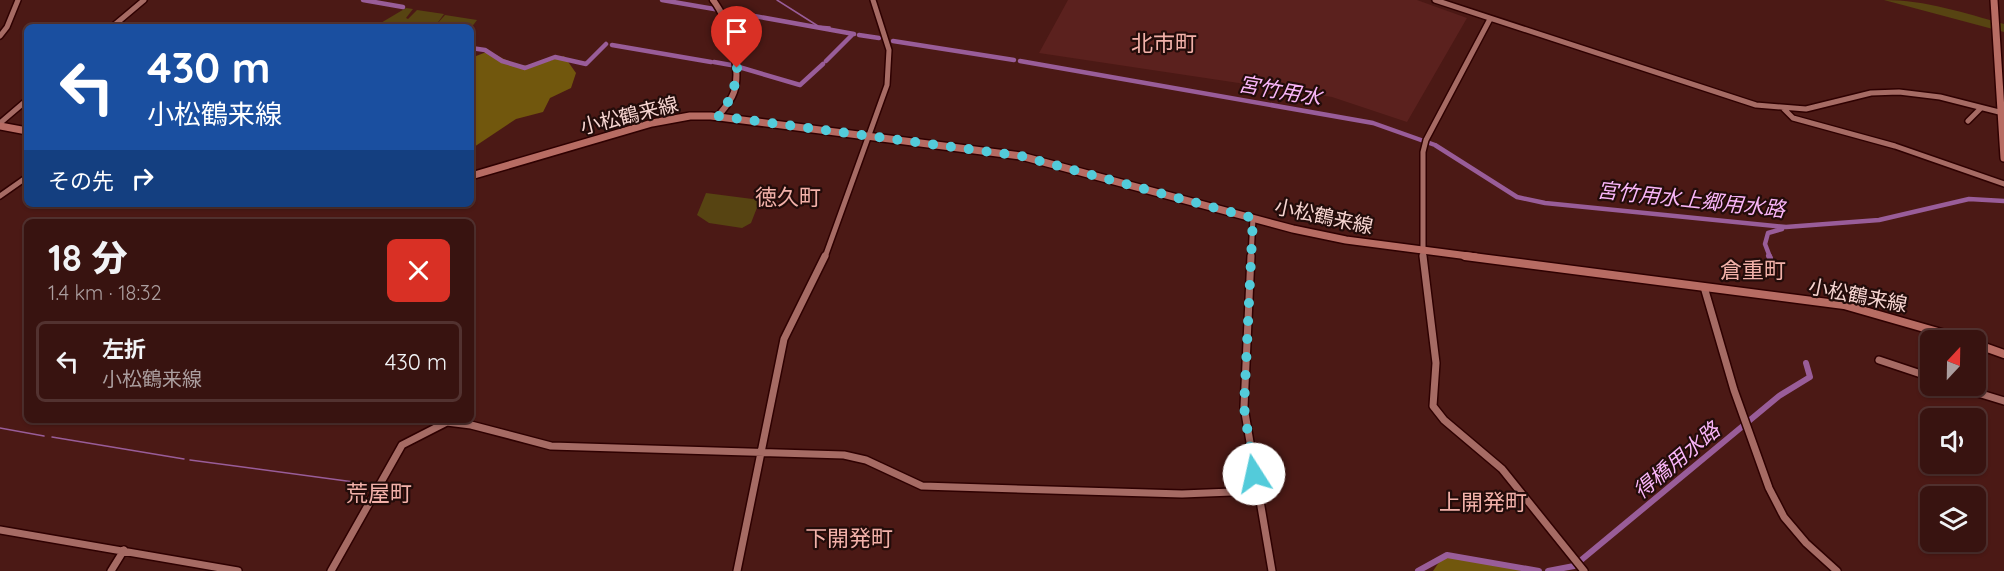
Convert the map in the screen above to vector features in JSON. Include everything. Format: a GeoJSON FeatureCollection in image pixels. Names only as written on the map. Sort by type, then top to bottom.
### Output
{"type":"FeatureCollection","features":[{"type":"Feature","properties":{"kind":"main road"},"geometry":{"type":"LineString","coordinates":[[713,0],[722,11],[738,70],[733,95],[718,116]]}},
{"type":"Feature","properties":{"kind":"main road"},"geometry":{"type":"LineString","coordinates":[[1994,0],[2003,113],[2004,158]]}},
{"type":"Feature","properties":{"kind":"main road","name":"小松鶴来線"},"geometry":{"type":"LineString","coordinates":[[474,175],[652,123],[690,116],[718,116],[1021,156],[1324,236],[1864,309],[1933,330]]}},
{"type":"Feature","properties":{"kind":"main road"},"geometry":{"type":"LineString","coordinates":[[0,125],[24,130]]}},
{"type":"Feature","properties":{"kind":"main road"},"geometry":{"type":"LineString","coordinates":[[1986,348],[2004,354]]}},
{"type":"Feature","properties":{"kind":"street"},"geometry":{"type":"LineString","coordinates":[[0,36],[7,27],[18,0]]}},
{"type":"Feature","properties":{"kind":"street"},"geometry":{"type":"LineString","coordinates":[[116,24],[144,0]]}},
{"type":"Feature","properties":{"kind":"street"},"geometry":{"type":"LineString","coordinates":[[737,569],[784,339],[796,310],[826,255],[887,85],[890,67],[886,38],[873,0]]}},
{"type":"Feature","properties":{"kind":"street"},"geometry":{"type":"LineString","coordinates":[[1435,0],[1756,105],[1806,109],[1871,93],[1899,92],[1940,97],[2003,113]]}},
{"type":"Feature","properties":{"kind":"street"},"geometry":{"type":"LineString","coordinates":[[1490,19],[1425,142],[1421,187],[1422,250],[1436,363],[1433,406],[1449,425],[1502,469],[1579,565]]}},
{"type":"Feature","properties":{"kind":"street"},"geometry":{"type":"LineString","coordinates":[[0,125],[24,103]]}},
{"type":"Feature","properties":{"kind":"street"},"geometry":{"type":"LineString","coordinates":[[1968,121],[1981,108]]}},
{"type":"Feature","properties":{"kind":"street"},"geometry":{"type":"LineString","coordinates":[[1784,109],[1793,118],[1895,146],[2004,184]]}},
{"type":"Feature","properties":{"kind":"street"},"geometry":{"type":"LineString","coordinates":[[0,196],[24,179]]}},
{"type":"Feature","properties":{"kind":"street"},"geometry":{"type":"LineString","coordinates":[[1253,218],[1244,407],[1272,571]]}},
{"type":"Feature","properties":{"kind":"street"},"geometry":{"type":"LineString","coordinates":[[1704,287],[1743,417],[1769,488],[1784,517],[1806,543],[1837,571]]}},
{"type":"Feature","properties":{"kind":"street"},"geometry":{"type":"LineString","coordinates":[[1879,360],[1920,374]]}},
{"type":"Feature","properties":{"kind":"street"},"geometry":{"type":"LineString","coordinates":[[1986,396],[2004,401]]}},
{"type":"Feature","properties":{"kind":"street"},"geometry":{"type":"LineString","coordinates":[[330,571],[397,452],[407,441],[440,424],[461,423],[551,446],[854,456],[922,486],[1182,494],[1257,491]]}},
{"type":"Feature","properties":{"kind":"street"},"geometry":{"type":"LineString","coordinates":[[0,530],[238,571]]}},
{"type":"Feature","properties":{"kind":"street"},"geometry":{"type":"LineString","coordinates":[[111,571],[124,550]]}},
{"type":"Feature","properties":{"kind":"shaded area"},"geometry":{"type":"Polygon","coordinates":[[[1068,0],[1417,0],[1467,18],[1407,122],[1332,97],[1039,53],[1068,0]]]}},
{"type":"Feature","properties":{"kind":"shaded area"},"geometry":{"type":"Polygon","coordinates":[[[1884,0],[1915,2],[1960,12],[2004,24],[2004,32],[1884,0]]]}},
{"type":"Feature","properties":{"kind":"shaded area"},"geometry":{"type":"Polygon","coordinates":[[[406,8],[413,9],[406,18],[408,19],[417,10],[444,14],[437,24],[379,24],[406,8]]]}},
{"type":"Feature","properties":{"kind":"shaded area"},"geometry":{"type":"Polygon","coordinates":[[[445,15],[477,20],[474,24],[437,24],[445,15]]]}},
{"type":"Feature","properties":{"kind":"shaded area"},"geometry":{"type":"Polygon","coordinates":[[[489,51],[510,62],[526,66],[564,56],[576,73],[571,88],[550,98],[543,112],[516,119],[474,147],[474,57],[489,51]]]}},
{"type":"Feature","properties":{"kind":"shaded area"},"geometry":{"type":"Polygon","coordinates":[[[706,193],[760,200],[751,223],[742,228],[709,223],[697,215],[706,193]]]}},
{"type":"Feature","properties":{"kind":"shaded area"},"geometry":{"type":"Polygon","coordinates":[[[1444,555],[1524,571],[1433,571],[1444,555]]]}},
{"type":"Feature","properties":{"kind":"waterway"},"geometry":{"type":"LineString","coordinates":[[363,0],[403,7]]}},
{"type":"Feature","properties":{"kind":"waterway"},"geometry":{"type":"LineString","coordinates":[[662,0],[720,10]]}},
{"type":"Feature","properties":{"kind":"waterway"},"geometry":{"type":"LineString","coordinates":[[777,0],[818,26],[830,27],[830,31]]}},
{"type":"Feature","properties":{"kind":"waterway"},"geometry":{"type":"LineString","coordinates":[[727,11],[854,34]]}},
{"type":"Feature","properties":{"kind":"waterway"},"geometry":{"type":"LineString","coordinates":[[826,61],[853,34]]}},
{"type":"Feature","properties":{"kind":"waterway"},"geometry":{"type":"LineString","coordinates":[[859,35],[879,38]]}},
{"type":"Feature","properties":{"kind":"waterway"},"geometry":{"type":"LineString","coordinates":[[893,41],[1014,60]]}},
{"type":"Feature","properties":{"kind":"waterway"},"geometry":{"type":"LineString","coordinates":[[474,48],[485,50],[502,61],[525,68],[555,57],[586,64],[606,44]]}},
{"type":"Feature","properties":{"kind":"waterway"},"geometry":{"type":"LineString","coordinates":[[612,45],[711,62]]}},
{"type":"Feature","properties":{"kind":"waterway","name":"宮竹用水"},"geometry":{"type":"LineString","coordinates":[[1020,61],[1373,123],[1435,145],[1517,197],[1545,203],[1786,227],[1879,220],[1969,199],[2004,201]]}},
{"type":"Feature","properties":{"kind":"waterway"},"geometry":{"type":"LineString","coordinates":[[714,62],[731,65]]}},
{"type":"Feature","properties":{"kind":"waterway"},"geometry":{"type":"LineString","coordinates":[[739,67],[800,85],[823,64]]}},
{"type":"Feature","properties":{"kind":"waterway","name":"宮竹用水上郷用水路"},"geometry":{"type":"LineString","coordinates":[[1770,257],[1765,244],[1768,233],[1782,229]]}},
{"type":"Feature","properties":{"kind":"waterway","name":"得橋用水路"},"geometry":{"type":"LineString","coordinates":[[1548,571],[1574,566],[1779,396],[1810,377],[1806,363]]}},
{"type":"Feature","properties":{"kind":"waterway"},"geometry":{"type":"LineString","coordinates":[[0,428],[44,436]]}},
{"type":"Feature","properties":{"kind":"waterway"},"geometry":{"type":"LineString","coordinates":[[52,437],[184,459]]}},
{"type":"Feature","properties":{"kind":"waterway"},"geometry":{"type":"LineString","coordinates":[[190,460],[354,482]]}},
{"type":"Feature","properties":{"kind":"waterway","name":"得橋用水路"},"geometry":{"type":"LineString","coordinates":[[1418,571],[1447,555],[1539,571]]}},
{"type":"Feature","properties":{"kind":"district","name":"北市町"},"geometry":{"type":"Point","coordinates":[1164,43]}},
{"type":"Feature","properties":{"kind":"district","name":"徳久町"},"geometry":{"type":"Point","coordinates":[788,197]}},
{"type":"Feature","properties":{"kind":"district","name":"倉重町"},"geometry":{"type":"Point","coordinates":[1753,270]}},
{"type":"Feature","properties":{"kind":"district","name":"荒屋町"},"geometry":{"type":"Point","coordinates":[379,493]}},
{"type":"Feature","properties":{"kind":"district","name":"上開発町"},"geometry":{"type":"Point","coordinates":[1483,502]}},
{"type":"Feature","properties":{"kind":"district","name":"下開発町"},"geometry":{"type":"Point","coordinates":[849,538]}},
{"type":"Feature","properties":{"kind":"route"},"geometry":{"type":"LineString","coordinates":[[737,68],[733,95],[718,116],[1021,156],[1253,218],[1244,407],[1254,474]]}}]}
